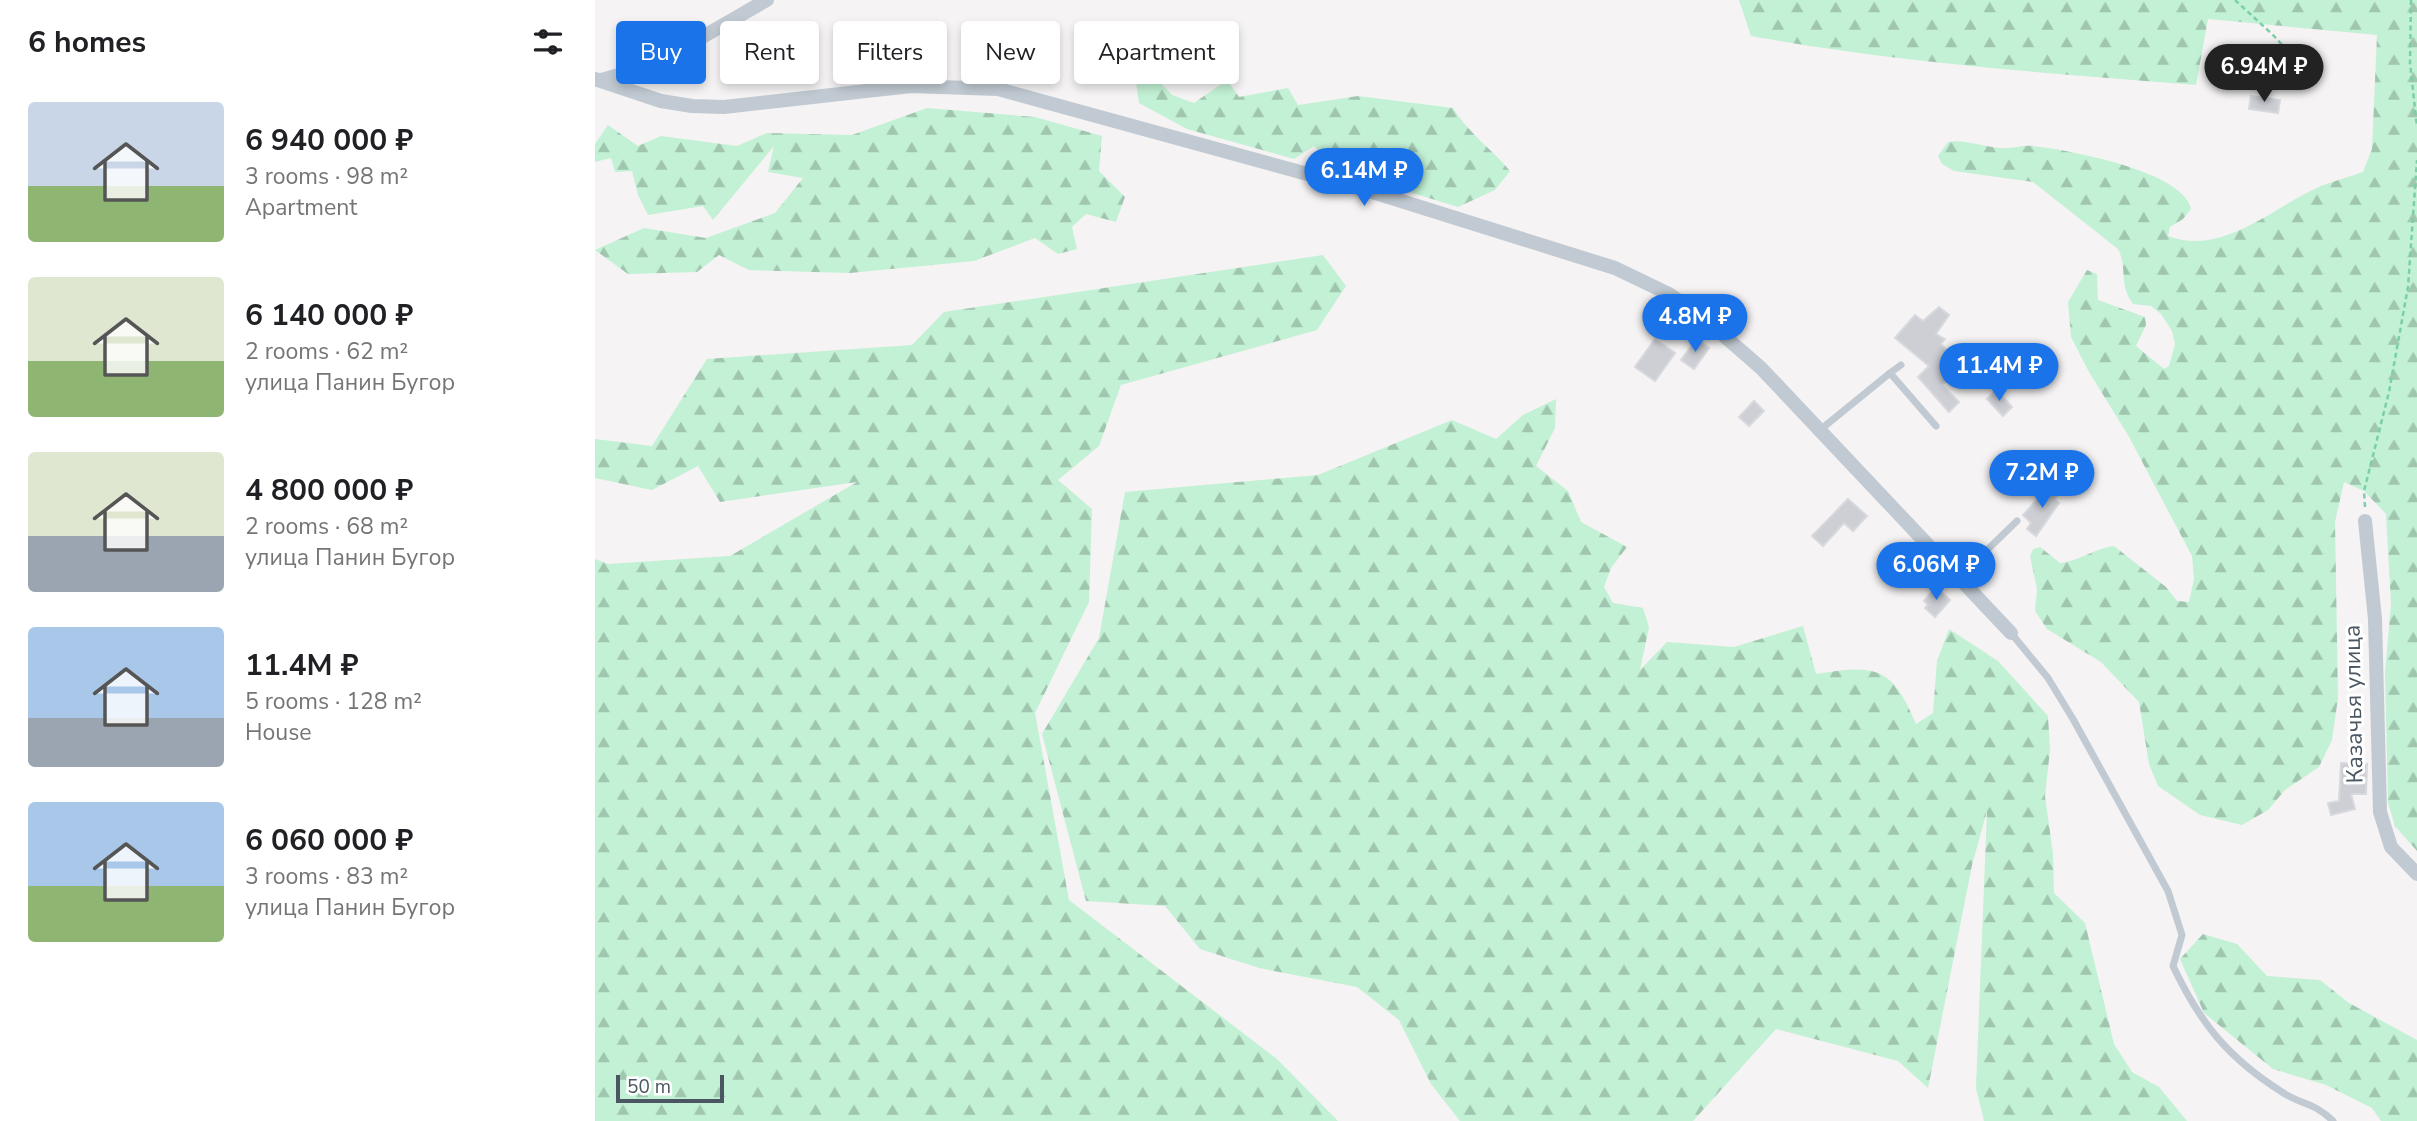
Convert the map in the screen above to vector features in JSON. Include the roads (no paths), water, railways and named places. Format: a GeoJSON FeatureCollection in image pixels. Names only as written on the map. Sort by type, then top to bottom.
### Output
{"type":"FeatureCollection","features":[{"type":"Feature","properties":{"kind":"street"},"geometry":{"type":"LineString","coordinates":[[598,80],[634,72],[660,60],[767,0]]}},
{"type":"Feature","properties":{"kind":"street"},"geometry":{"type":"LineString","coordinates":[[598,80],[661,101],[702,106],[911,86],[998,89],[1266,162],[1574,255],[1641,278],[1669,294],[1728,338],[1820,430],[2011,633]]}},
{"type":"Feature","properties":{"kind":"street","name":"Казачья улица"},"geometry":{"type":"LineString","coordinates":[[2365,521],[2375,619],[2378,798],[2384,831],[2391,847],[2417,874]]}},
{"type":"Feature","properties":{"kind":"lane"},"geometry":{"type":"LineString","coordinates":[[1820,430],[1901,365]]}},
{"type":"Feature","properties":{"kind":"lane"},"geometry":{"type":"LineString","coordinates":[[1890,373],[1936,426]]}},
{"type":"Feature","properties":{"kind":"lane"},"geometry":{"type":"LineString","coordinates":[[1959,578],[2017,521]]}},
{"type":"Feature","properties":{"kind":"lane"},"geometry":{"type":"LineString","coordinates":[[2011,633],[2048,678],[2073,719],[2168,891],[2182,936],[2173,966],[2200,1018],[2223,1046],[2261,1079],[2287,1096],[2317,1106],[2333,1121]]}}]}
